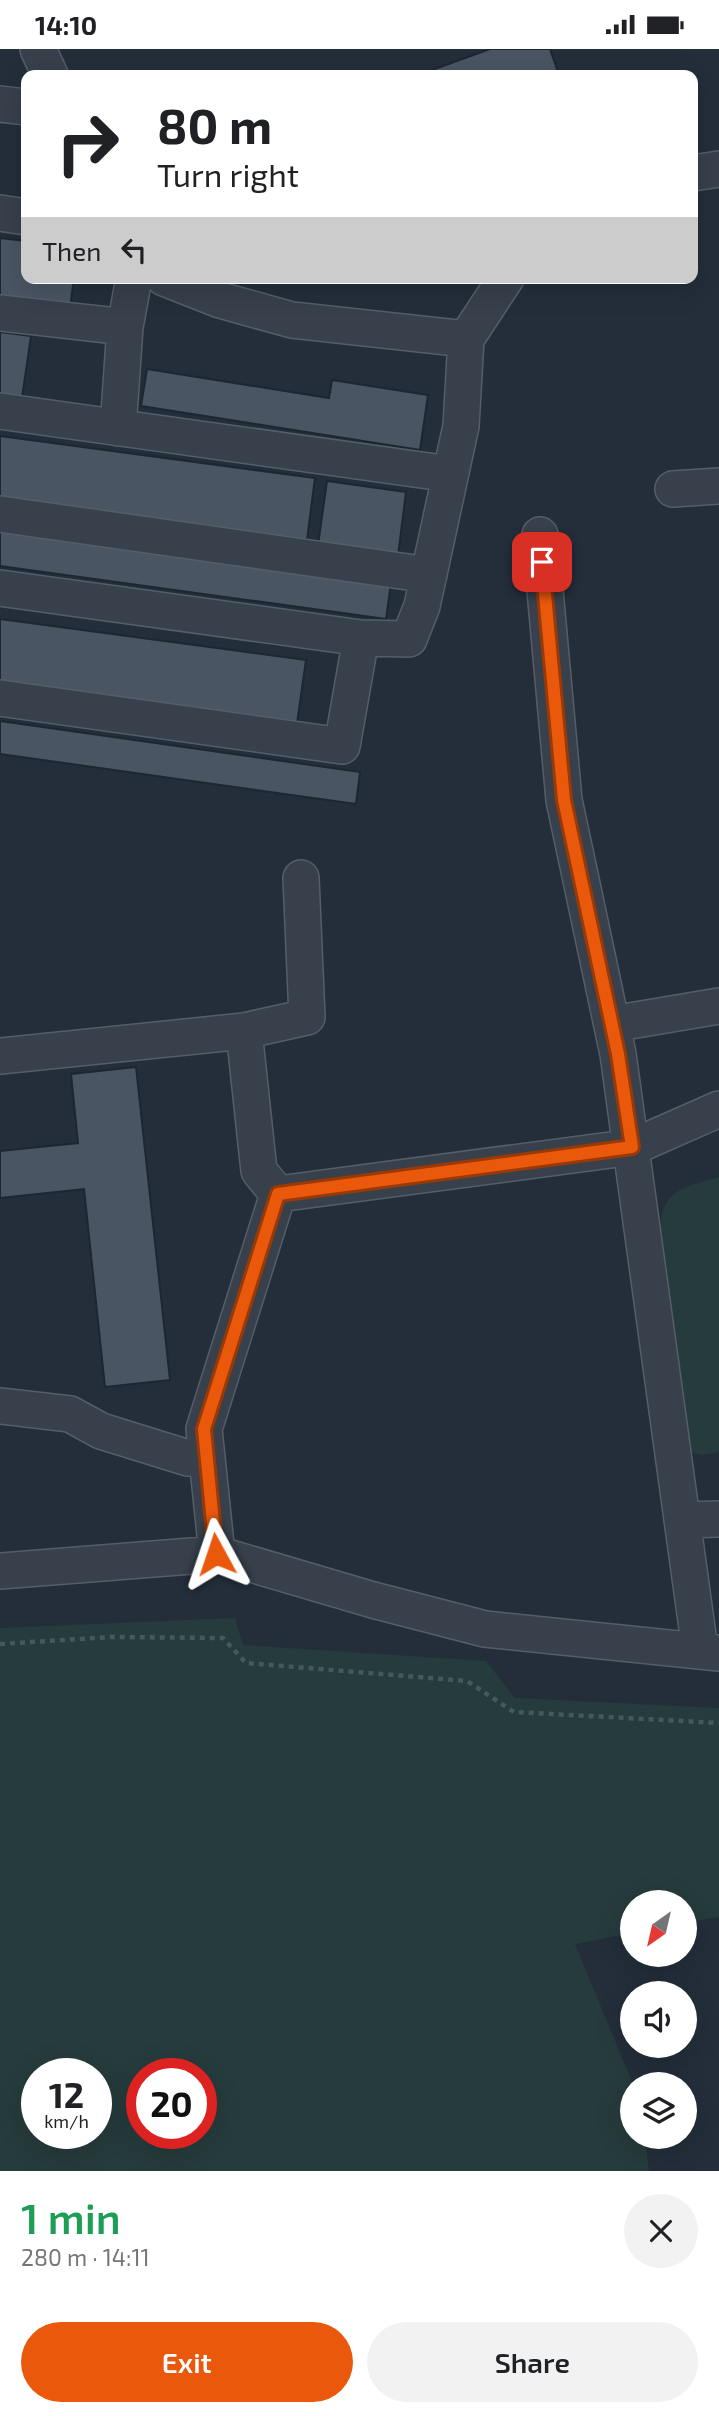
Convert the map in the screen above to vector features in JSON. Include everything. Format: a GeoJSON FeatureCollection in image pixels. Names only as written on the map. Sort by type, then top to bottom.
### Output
{"type":"FeatureCollection","features":[{"type":"Feature","properties":{"kind":"lane"},"geometry":{"type":"LineString","coordinates":[[38,49],[48,70]]}},
{"type":"Feature","properties":{"kind":"lane"},"geometry":{"type":"LineString","coordinates":[[0,104],[21,106]]}},
{"type":"Feature","properties":{"kind":"lane"},"geometry":{"type":"LineString","coordinates":[[698,172],[719,169]]}},
{"type":"Feature","properties":{"kind":"lane"},"geometry":{"type":"LineString","coordinates":[[0,213],[21,215]]}},
{"type":"Feature","properties":{"kind":"lane"},"geometry":{"type":"LineString","coordinates":[[118,428],[125,327],[133,284]]}},
{"type":"Feature","properties":{"kind":"lane"},"geometry":{"type":"LineString","coordinates":[[179,284],[220,300],[292,320],[466,339]]}},
{"type":"Feature","properties":{"kind":"lane"},"geometry":{"type":"LineString","coordinates":[[0,588],[361,638],[409,639],[422,606],[461,426],[466,339],[502,284]]}},
{"type":"Feature","properties":{"kind":"lane"},"geometry":{"type":"LineString","coordinates":[[0,313],[125,327]]}},
{"type":"Feature","properties":{"kind":"lane"},"geometry":{"type":"LineString","coordinates":[[0,411],[450,474]]}},
{"type":"Feature","properties":{"kind":"lane"},"geometry":{"type":"LineString","coordinates":[[673,489],[719,486]]}},
{"type":"Feature","properties":{"kind":"lane"},"geometry":{"type":"LineString","coordinates":[[0,514],[429,575]]}},
{"type":"Feature","properties":{"kind":"lane"},"geometry":{"type":"LineString","coordinates":[[0,1571],[216,1554],[373,1600],[485,1629],[709,1652],[682,1520],[632,1147],[611,1024],[564,800],[540,535]]}},
{"type":"Feature","properties":{"kind":"lane"},"geometry":{"type":"LineString","coordinates":[[0,698],[342,745],[361,638]]}},
{"type":"Feature","properties":{"kind":"lane"},"geometry":{"type":"LineString","coordinates":[[0,1056],[244,1031],[307,1017],[300,878]]}},
{"type":"Feature","properties":{"kind":"lane"},"geometry":{"type":"LineString","coordinates":[[611,1024],[719,1006]]}},
{"type":"Feature","properties":{"kind":"lane"},"geometry":{"type":"LineString","coordinates":[[244,1031],[259,1171],[278,1194]]}},
{"type":"Feature","properties":{"kind":"lane"},"geometry":{"type":"LineString","coordinates":[[278,1194],[632,1147],[719,1109]]}},
{"type":"Feature","properties":{"kind":"lane"},"geometry":{"type":"LineString","coordinates":[[216,1554],[204,1429],[278,1194]]}},
{"type":"Feature","properties":{"kind":"lane"},"geometry":{"type":"LineString","coordinates":[[0,1406],[70,1415],[101,1431],[188,1458],[207,1459]]}},
{"type":"Feature","properties":{"kind":"lane"},"geometry":{"type":"LineString","coordinates":[[682,1520],[719,1519]]}},
{"type":"Feature","properties":{"kind":"path"},"geometry":{"type":"LineString","coordinates":[[0,1644],[111,1636],[223,1638],[246,1663],[467,1681],[514,1712],[719,1723]]}},
{"type":"Feature","properties":{"kind":"green space"},"geometry":{"type":"Polygon","coordinates":[[[719,1177],[719,1452],[701,1455],[691,1452],[687,1443],[659,1243],[660,1226],[666,1203],[672,1196],[680,1190],[719,1177]]]}},
{"type":"Feature","properties":{"kind":"green space"},"geometry":{"type":"Polygon","coordinates":[[[235,1618],[243,1645],[486,1661],[515,1698],[719,1708],[719,1917],[697,1921],[697,1890],[620,1890],[620,1935],[575,1944],[628,2072],[620,2072],[620,2149],[646,2149],[649,2171],[0,2171],[0,1628],[235,1618]]]}},
{"type":"Feature","properties":{"kind":"building"},"geometry":{"type":"Polygon","coordinates":[[[490,49],[550,49],[557,70],[432,70],[490,49]]]}},
{"type":"Feature","properties":{"kind":"building"},"geometry":{"type":"Polygon","coordinates":[[[0,238],[21,240],[21,284],[73,284],[70,308],[0,299],[0,238]]]}},
{"type":"Feature","properties":{"kind":"building"},"geometry":{"type":"Polygon","coordinates":[[[0,332],[31,336],[22,398],[0,395],[0,332]]]}},
{"type":"Feature","properties":{"kind":"building"},"geometry":{"type":"Polygon","coordinates":[[[147,369],[329,398],[332,380],[428,395],[420,450],[141,406],[147,369]]]}},
{"type":"Feature","properties":{"kind":"building"},"geometry":{"type":"Polygon","coordinates":[[[0,436],[315,478],[307,540],[0,498],[0,436]]]}},
{"type":"Feature","properties":{"kind":"building"},"geometry":{"type":"Polygon","coordinates":[[[327,481],[406,492],[398,556],[318,545],[327,481]]]}},
{"type":"Feature","properties":{"kind":"building"},"geometry":{"type":"Polygon","coordinates":[[[0,529],[391,583],[386,619],[0,566],[0,529]]]}},
{"type":"Feature","properties":{"kind":"building"},"geometry":{"type":"Polygon","coordinates":[[[0,619],[306,660],[297,724],[0,684],[0,619]]]}},
{"type":"Feature","properties":{"kind":"building"},"geometry":{"type":"Polygon","coordinates":[[[0,721],[360,772],[356,804],[0,754],[0,721]]]}},
{"type":"Feature","properties":{"kind":"building"},"geometry":{"type":"Polygon","coordinates":[[[136,1067],[170,1380],[105,1387],[84,1189],[0,1198],[0,1151],[78,1143],[71,1074],[136,1067]]]}},
{"type":"Feature","properties":{"kind":"route"},"geometry":{"type":"LineString","coordinates":[[216,1554],[204,1429],[278,1194],[632,1147],[618,1054],[564,800],[542,562]]}}]}
